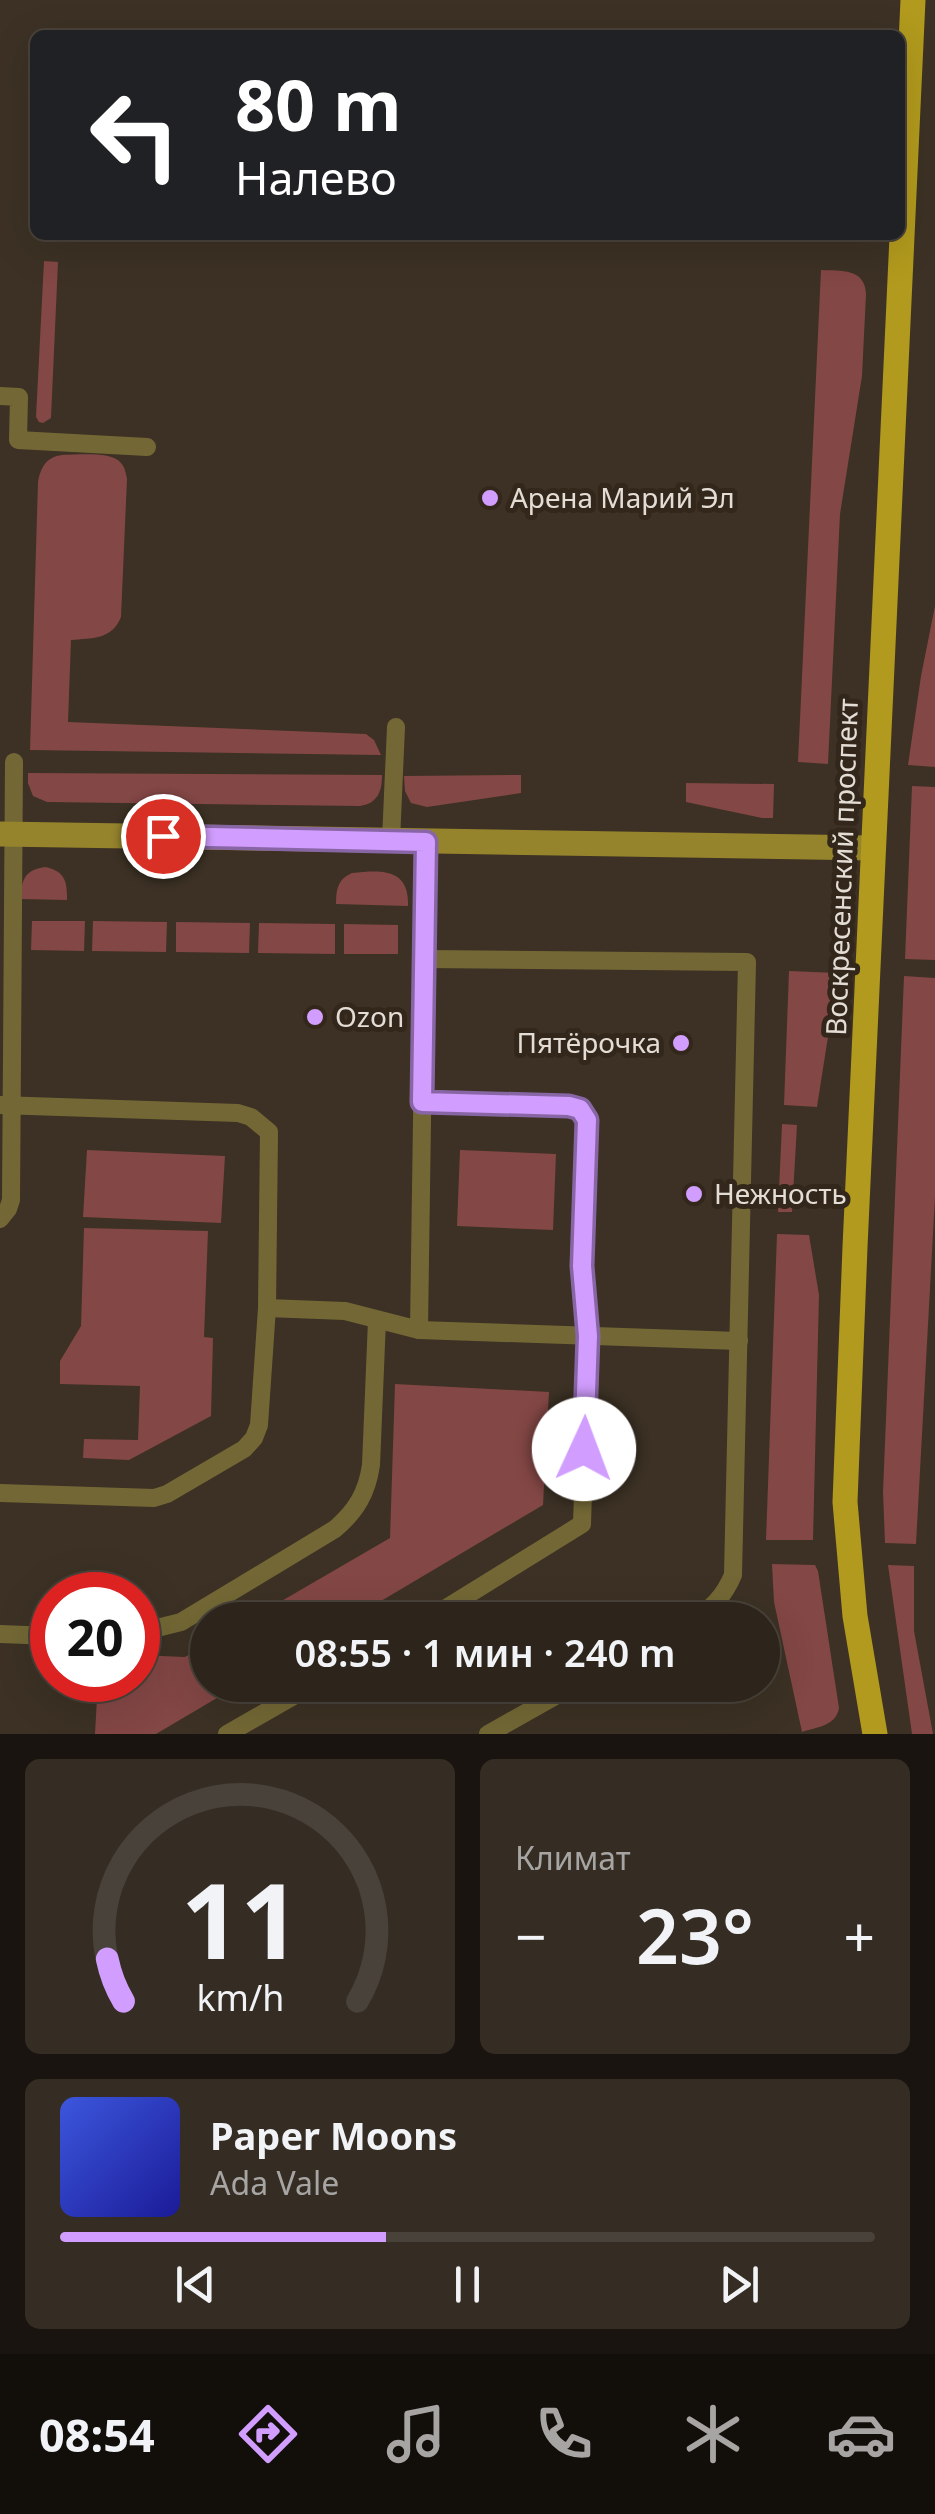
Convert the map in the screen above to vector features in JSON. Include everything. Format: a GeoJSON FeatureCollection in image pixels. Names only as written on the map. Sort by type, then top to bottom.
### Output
{"type":"FeatureCollection","features":[{"type":"Feature","properties":{"kind":"main road","name":"Воскресенский проспект"},"geometry":{"type":"LineString","coordinates":[[905,170],[913,0]]}},
{"type":"Feature","properties":{"kind":"main road","name":"Воскресенский проспект"},"geometry":{"type":"LineString","coordinates":[[875,1734],[855,1616],[845,1502],[902,240]]}},
{"type":"Feature","properties":{"kind":"main road"},"geometry":{"type":"LineString","coordinates":[[6,834],[873,848]]}},
{"type":"Feature","properties":{"kind":"lane"},"geometry":{"type":"LineString","coordinates":[[0,396],[19,396],[18,440],[147,447]]}},
{"type":"Feature","properties":{"kind":"lane"},"geometry":{"type":"LineString","coordinates":[[391,840],[396,727]]}},
{"type":"Feature","properties":{"kind":"lane"},"geometry":{"type":"LineString","coordinates":[[0,1219],[11,1200],[6,1105],[6,834],[14,762]]}},
{"type":"Feature","properties":{"kind":"lane"},"geometry":{"type":"LineString","coordinates":[[420,1330],[426,842]]}},
{"type":"Feature","properties":{"kind":"lane"},"geometry":{"type":"LineString","coordinates":[[424,959],[748,962],[733,1575],[717,1602]]}},
{"type":"Feature","properties":{"kind":"lane"},"geometry":{"type":"LineString","coordinates":[[422,1102],[569,1106],[584,1113],[587,1120],[582,1266],[588,1336],[582,1524],[456,1602]]}},
{"type":"Feature","properties":{"kind":"lane"},"geometry":{"type":"LineString","coordinates":[[0,1493],[154,1498],[244,1449],[254,1438],[259,1425],[266,1308],[269,1132],[238,1113],[6,1105]]}},
{"type":"Feature","properties":{"kind":"lane"},"geometry":{"type":"LineString","coordinates":[[266,1308],[345,1311],[420,1330],[738,1342]]}},
{"type":"Feature","properties":{"kind":"lane"},"geometry":{"type":"LineString","coordinates":[[160,1628],[181,1622],[335,1529],[360,1502],[368,1484],[370,1465],[376,1320]]}},
{"type":"Feature","properties":{"kind":"lane"},"geometry":{"type":"LineString","coordinates":[[0,1634],[30,1635]]}},
{"type":"Feature","properties":{"kind":"lane"},"geometry":{"type":"LineString","coordinates":[[227,1734],[283,1702]]}},
{"type":"Feature","properties":{"kind":"lane"},"geometry":{"type":"LineString","coordinates":[[488,1734],[545,1702]]}},
{"type":"Feature","properties":{"kind":"shaded area"},"geometry":{"type":"Polygon","coordinates":[[[44,261],[58,262],[51,418],[43,423],[36,417],[44,261]]]}},
{"type":"Feature","properties":{"kind":"shaded area"},"geometry":{"type":"Polygon","coordinates":[[[821,270],[857,275],[866,294],[862,376],[840,514],[828,764],[798,762],[821,270]]]}},
{"type":"Feature","properties":{"kind":"shaded area"},"geometry":{"type":"Polygon","coordinates":[[[93,454],[116,459],[127,479],[121,617],[107,634],[71,640],[68,722],[366,734],[374,740],[381,755],[30,750],[38,482],[45,464],[62,455],[93,454]]]}},
{"type":"Feature","properties":{"kind":"shaded area"},"geometry":{"type":"Polygon","coordinates":[[[935,606],[935,767],[908,765],[921,676],[935,606]]]}},
{"type":"Feature","properties":{"kind":"shaded area"},"geometry":{"type":"Polygon","coordinates":[[[28,773],[382,775],[378,795],[360,806],[47,802],[33,796],[28,773]]]}},
{"type":"Feature","properties":{"kind":"shaded area"},"geometry":{"type":"Polygon","coordinates":[[[521,775],[521,793],[427,807],[411,803],[405,791],[404,776],[521,775]]]}},
{"type":"Feature","properties":{"kind":"shaded area"},"geometry":{"type":"Polygon","coordinates":[[[686,783],[774,784],[773,818],[686,802],[686,783]]]}},
{"type":"Feature","properties":{"kind":"shaded area"},"geometry":{"type":"Polygon","coordinates":[[[912,786],[935,787],[935,960],[905,959],[912,786]]]}},
{"type":"Feature","properties":{"kind":"shaded area"},"geometry":{"type":"Polygon","coordinates":[[[45,867],[64,878],[67,900],[20,899],[25,877],[45,867]]]}},
{"type":"Feature","properties":{"kind":"shaded area"},"geometry":{"type":"Polygon","coordinates":[[[383,872],[399,878],[408,906],[336,904],[339,885],[352,873],[383,872]]]}},
{"type":"Feature","properties":{"kind":"shaded area"},"geometry":{"type":"Polygon","coordinates":[[[32,921],[85,921],[84,951],[31,950],[32,921]]]}},
{"type":"Feature","properties":{"kind":"shaded area"},"geometry":{"type":"Polygon","coordinates":[[[93,921],[167,922],[166,952],[92,951],[93,921]]]}},
{"type":"Feature","properties":{"kind":"shaded area"},"geometry":{"type":"Polygon","coordinates":[[[176,922],[250,923],[249,953],[176,952],[176,922]]]}},
{"type":"Feature","properties":{"kind":"shaded area"},"geometry":{"type":"Polygon","coordinates":[[[259,923],[335,924],[335,954],[258,953],[259,923]]]}},
{"type":"Feature","properties":{"kind":"shaded area"},"geometry":{"type":"Polygon","coordinates":[[[344,924],[398,925],[398,954],[344,954],[344,924]]]}},
{"type":"Feature","properties":{"kind":"shaded area"},"geometry":{"type":"Polygon","coordinates":[[[789,971],[838,973],[817,1107],[784,1105],[789,971]]]}},
{"type":"Feature","properties":{"kind":"shaded area"},"geometry":{"type":"Polygon","coordinates":[[[904,976],[935,978],[935,1197],[916,1544],[885,1543],[883,1492],[904,976]]]}},
{"type":"Feature","properties":{"kind":"shaded area"},"geometry":{"type":"Polygon","coordinates":[[[782,1124],[797,1125],[792,1212],[778,1212],[782,1124]]]}},
{"type":"Feature","properties":{"kind":"shaded area"},"geometry":{"type":"Polygon","coordinates":[[[87,1150],[225,1156],[221,1223],[83,1217],[87,1150]]]}},
{"type":"Feature","properties":{"kind":"shaded area"},"geometry":{"type":"Polygon","coordinates":[[[460,1150],[556,1154],[553,1230],[457,1226],[460,1150]]]}},
{"type":"Feature","properties":{"kind":"shaded area"},"geometry":{"type":"Polygon","coordinates":[[[84,1228],[208,1231],[204,1337],[213,1338],[211,1416],[129,1460],[83,1458],[84,1439],[138,1440],[140,1386],[60,1384],[60,1361],[81,1326],[84,1228]]]}},
{"type":"Feature","properties":{"kind":"shaded area"},"geometry":{"type":"Polygon","coordinates":[[[777,1234],[809,1235],[819,1295],[813,1540],[766,1540],[777,1234]]]}},
{"type":"Feature","properties":{"kind":"shaded area"},"geometry":{"type":"Polygon","coordinates":[[[395,1384],[549,1392],[543,1505],[379,1602],[280,1602],[390,1538],[395,1384]]]}},
{"type":"Feature","properties":{"kind":"shaded area"},"geometry":{"type":"Polygon","coordinates":[[[772,1564],[815,1565],[839,1708],[834,1719],[820,1727],[802,1732],[780,1630],[780,1602],[774,1602],[772,1564]]]}},
{"type":"Feature","properties":{"kind":"shaded area"},"geometry":{"type":"Polygon","coordinates":[[[888,1565],[914,1566],[914,1631],[933,1734],[912,1734],[888,1565]]]}},
{"type":"Feature","properties":{"kind":"shaded area"},"geometry":{"type":"Polygon","coordinates":[[[190,1654],[190,1702],[210,1702],[156,1734],[95,1734],[97,1702],[160,1702],[160,1656],[190,1654]]]}},
{"type":"Feature","properties":{"kind":"place","name":"Арена Марий Эл"},"geometry":{"type":"Point","coordinates":[490,498]}},
{"type":"Feature","properties":{"kind":"place","name":"Ozon"},"geometry":{"type":"Point","coordinates":[315,1017]}},
{"type":"Feature","properties":{"kind":"place","name":"Пятёрочка"},"geometry":{"type":"Point","coordinates":[681,1043]}},
{"type":"Feature","properties":{"kind":"place","name":"Нежность"},"geometry":{"type":"Point","coordinates":[694,1194]}},
{"type":"Feature","properties":{"kind":"route"},"geometry":{"type":"LineString","coordinates":[[163,836],[426,842],[422,1102],[569,1106],[580,1109],[587,1120],[582,1266],[588,1336],[584,1449]]}}]}
